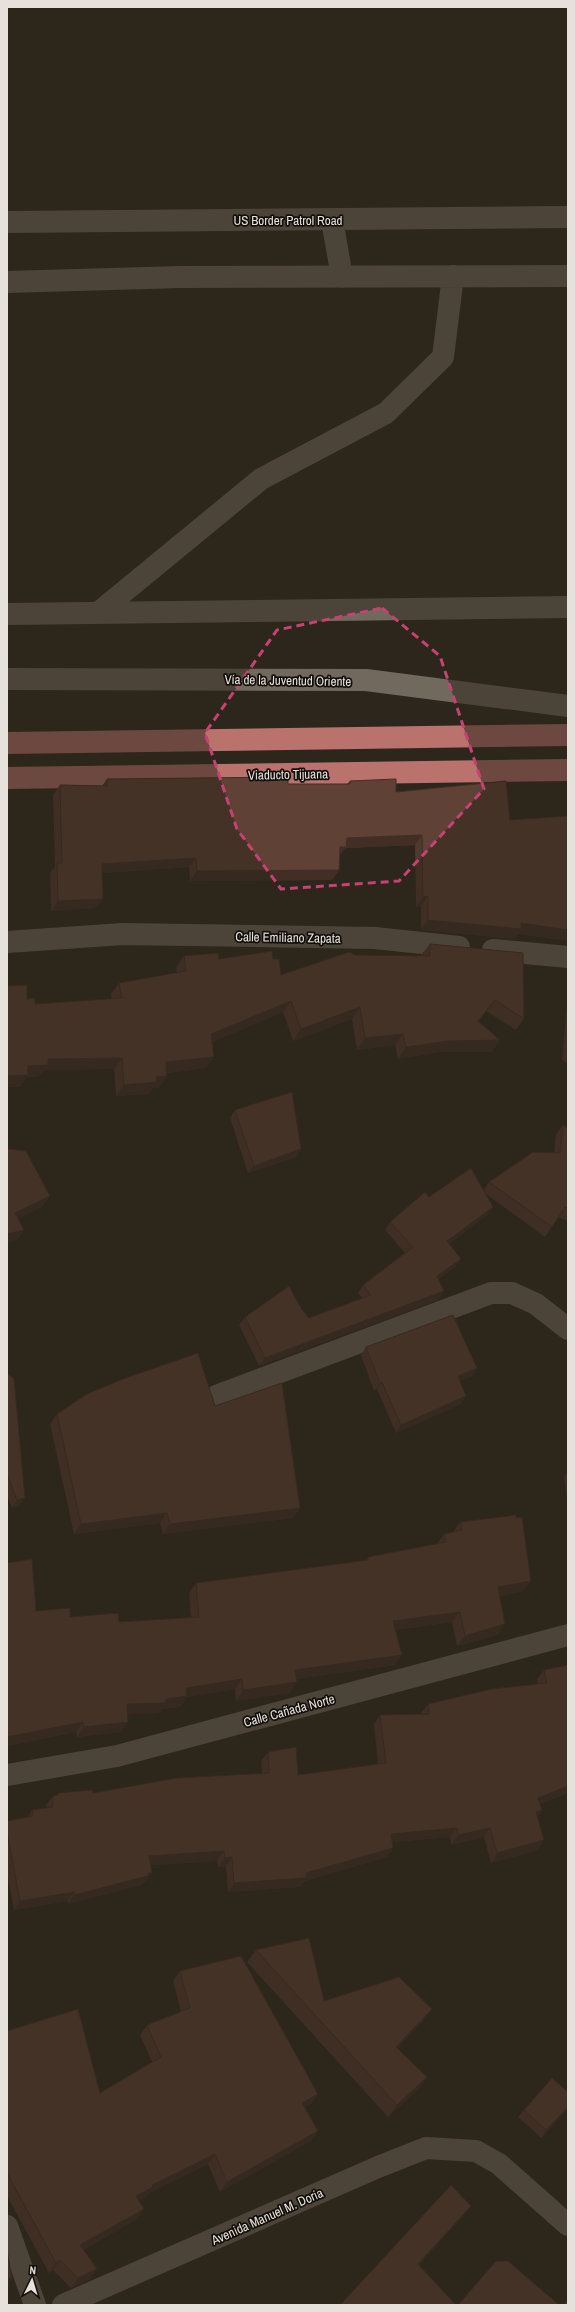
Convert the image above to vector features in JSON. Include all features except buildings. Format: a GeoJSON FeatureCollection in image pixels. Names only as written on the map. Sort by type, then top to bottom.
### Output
{"type":"FeatureCollection","features":[{"type":"Feature","properties":{"kind":"highway"},"geometry":{"type":"LineString","coordinates":[[7,743],[568,734]]}},
{"type":"Feature","properties":{"kind":"highway","name":"Viaducto Tijuana"},"geometry":{"type":"LineString","coordinates":[[7,778],[568,770]]}},
{"type":"Feature","properties":{"kind":"street","name":"US Border Patrol Road"},"geometry":{"type":"LineString","coordinates":[[7,222],[568,217]]}},
{"type":"Feature","properties":{"kind":"street"},"geometry":{"type":"LineString","coordinates":[[332,220],[342,277]]}},
{"type":"Feature","properties":{"kind":"street"},"geometry":{"type":"LineString","coordinates":[[98,613],[261,479],[386,413],[443,357],[453,276]]}},
{"type":"Feature","properties":{"kind":"street"},"geometry":{"type":"LineString","coordinates":[[7,282],[181,277],[568,276]]}},
{"type":"Feature","properties":{"kind":"street"},"geometry":{"type":"LineString","coordinates":[[7,614],[568,607]]}},
{"type":"Feature","properties":{"kind":"street","name":"Vía de la Juventud Oriente"},"geometry":{"type":"LineString","coordinates":[[7,679],[366,680],[568,706]]}},
{"type":"Feature","properties":{"kind":"street","name":"Calle Emiliano Zapata"},"geometry":{"type":"LineString","coordinates":[[7,942],[123,934],[375,938],[568,958]]}},
{"type":"Feature","properties":{"kind":"street"},"geometry":{"type":"LineString","coordinates":[[216,1396],[491,1294],[512,1293],[536,1304],[568,1329]]}},
{"type":"Feature","properties":{"kind":"street","name":"Calle Cañada Norte"},"geometry":{"type":"LineString","coordinates":[[7,1775],[117,1756],[568,1635]]}},
{"type":"Feature","properties":{"kind":"street","name":"Avenida Manuel M. Doria"},"geometry":{"type":"LineString","coordinates":[[63,2305],[378,2167],[426,2148],[476,2151],[499,2164],[539,2197],[568,2225]]}},
{"type":"Feature","properties":{"kind":"street"},"geometry":{"type":"LineString","coordinates":[[7,2226],[35,2305]]}},
{"type":"Feature","properties":{"kind":"highlighted area"},"geometry":{"type":"Polygon","coordinates":[[[382,608],[440,656],[484,789],[399,881],[281,889],[237,829],[205,733],[277,630],[382,608]]]}}]}
